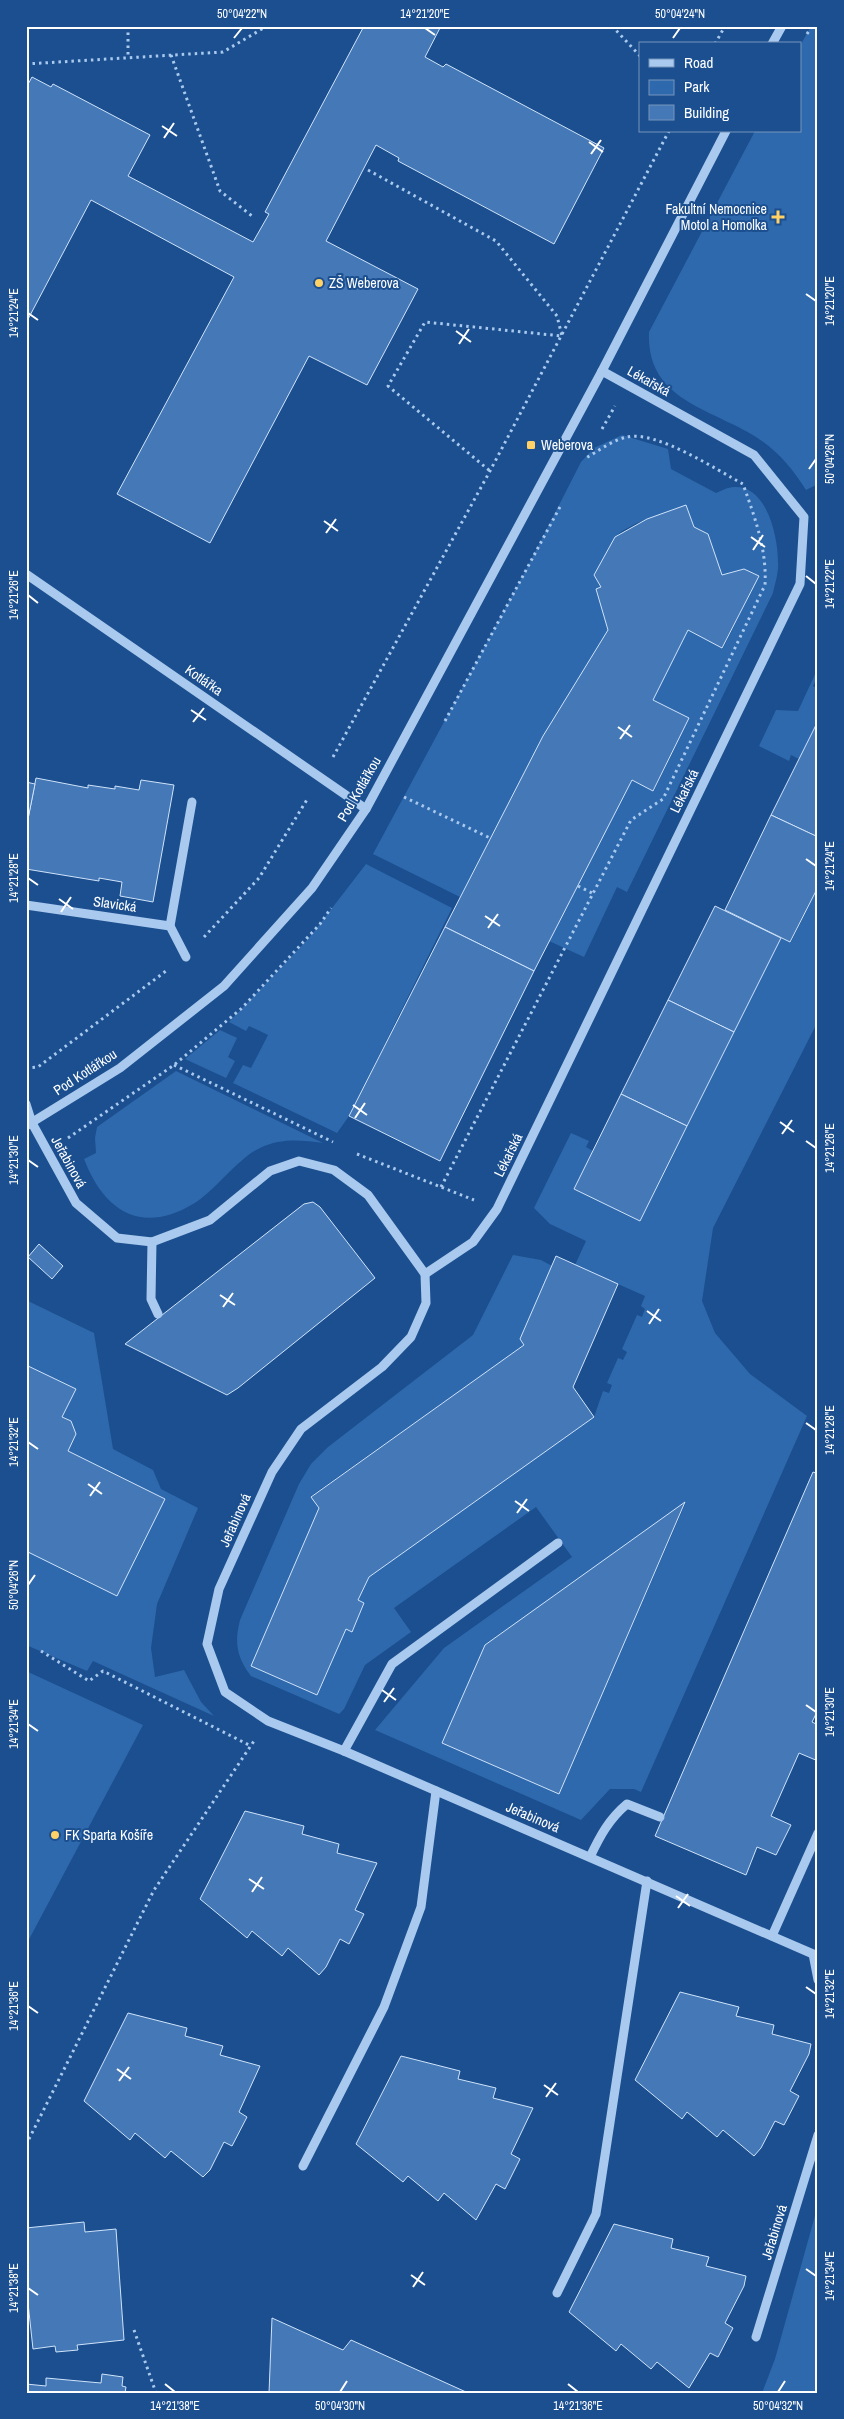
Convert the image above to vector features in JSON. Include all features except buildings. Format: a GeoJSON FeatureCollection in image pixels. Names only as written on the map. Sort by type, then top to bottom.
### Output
{"type":"FeatureCollection","features":[{"type":"Feature","properties":{"kind":"street"},"geometry":{"type":"LineString","coordinates":[[773,42],[782,26]]}},
{"type":"Feature","properties":{"kind":"street"},"geometry":{"type":"LineString","coordinates":[[602,371],[725,132]]}},
{"type":"Feature","properties":{"kind":"street","name":"Pod Kotlářkou"},"geometry":{"type":"LineString","coordinates":[[29,1124],[120,1068],[224,986],[312,888],[366,809],[602,371]]}},
{"type":"Feature","properties":{"kind":"street","name":"Lékařská"},"geometry":{"type":"LineString","coordinates":[[425,1274],[473,1242],[497,1209],[800,584],[804,517],[754,455],[602,371]]}},
{"type":"Feature","properties":{"kind":"street","name":"Kotlářka"},"geometry":{"type":"LineString","coordinates":[[26,574],[366,809]]}},
{"type":"Feature","properties":{"kind":"street"},"geometry":{"type":"LineString","coordinates":[[186,957],[170,926],[192,802]]}},
{"type":"Feature","properties":{"kind":"street","name":"Slavická"},"geometry":{"type":"LineString","coordinates":[[26,905],[170,926]]}},
{"type":"Feature","properties":{"kind":"street"},"geometry":{"type":"LineString","coordinates":[[26,1104],[29,1124]]}},
{"type":"Feature","properties":{"kind":"street","name":"Jeřabinová"},"geometry":{"type":"LineString","coordinates":[[29,1124],[76,1203],[117,1238],[152,1242],[210,1220],[270,1171],[299,1161],[334,1170],[368,1194],[425,1274],[426,1303],[411,1337],[382,1367],[301,1429],[272,1472],[219,1589],[207,1644],[225,1692],[268,1721],[344,1751],[813,1954],[818,1980]]}},
{"type":"Feature","properties":{"kind":"street"},"geometry":{"type":"LineString","coordinates":[[152,1242],[151,1299],[158,1314]]}},
{"type":"Feature","properties":{"kind":"street"},"geometry":{"type":"LineString","coordinates":[[344,1751],[392,1664],[558,1543]]}},
{"type":"Feature","properties":{"kind":"street"},"geometry":{"type":"LineString","coordinates":[[303,2166],[384,2007],[421,1906],[436,1791]]}},
{"type":"Feature","properties":{"kind":"street"},"geometry":{"type":"LineString","coordinates":[[590,1857],[601,1832],[614,1815],[627,1804],[660,1817]]}},
{"type":"Feature","properties":{"kind":"street"},"geometry":{"type":"LineString","coordinates":[[772,1936],[818,1833]]}},
{"type":"Feature","properties":{"kind":"street"},"geometry":{"type":"LineString","coordinates":[[557,2293],[596,2214],[647,1882]]}},
{"type":"Feature","properties":{"kind":"street","name":"Jeřabinová"},"geometry":{"type":"LineString","coordinates":[[756,2337],[818,2135]]}},
{"type":"Feature","properties":{"kind":"path"},"geometry":{"type":"LineString","coordinates":[[128,26],[128,58]]}},
{"type":"Feature","properties":{"kind":"path"},"geometry":{"type":"LineString","coordinates":[[26,64],[223,52],[267,26]]}},
{"type":"Feature","properties":{"kind":"path"},"geometry":{"type":"LineString","coordinates":[[612,26],[639,55]]}},
{"type":"Feature","properties":{"kind":"path"},"geometry":{"type":"LineString","coordinates":[[716,42],[725,26]]}},
{"type":"Feature","properties":{"kind":"path"},"geometry":{"type":"LineString","coordinates":[[171,55],[220,191],[252,216]]}},
{"type":"Feature","properties":{"kind":"path"},"geometry":{"type":"LineString","coordinates":[[26,1068],[38,1067],[186,957],[259,878],[321,778],[490,471],[668,132]]}},
{"type":"Feature","properties":{"kind":"path"},"geometry":{"type":"LineString","coordinates":[[368,170],[496,241],[557,316],[562,336]]}},
{"type":"Feature","properties":{"kind":"path"},"geometry":{"type":"LineString","coordinates":[[490,471],[388,386],[425,322],[562,336]]}},
{"type":"Feature","properties":{"kind":"path"},"geometry":{"type":"LineString","coordinates":[[441,1187],[631,820],[663,798],[765,586],[766,564],[759,530],[744,484],[675,448],[644,436],[627,436],[586,458]]}},
{"type":"Feature","properties":{"kind":"path"},"geometry":{"type":"LineString","coordinates":[[404,797],[490,838]]}},
{"type":"Feature","properties":{"kind":"path"},"geometry":{"type":"LineString","coordinates":[[578,886],[592,893]]}},
{"type":"Feature","properties":{"kind":"path"},"geometry":{"type":"LineString","coordinates":[[174,1065],[342,1146]]}},
{"type":"Feature","properties":{"kind":"path"},"geometry":{"type":"LineString","coordinates":[[351,1151],[497,1209]]}},
{"type":"Feature","properties":{"kind":"path"},"geometry":{"type":"LineString","coordinates":[[41,1651],[89,1681],[102,1671],[251,1746]]}},
{"type":"Feature","properties":{"kind":"path"},"geometry":{"type":"LineString","coordinates":[[26,2145],[154,1890],[268,1721]]}},
{"type":"Feature","properties":{"kind":"path"},"geometry":{"type":"LineString","coordinates":[[134,2330],[156,2393]]}},
{"type":"Feature","properties":{"kind":"green space","name":"Fakultní Nemocnice Motol a Homolka"},"geometry":{"type":"Polygon","coordinates":[[[811,26],[818,26],[818,484],[806,490],[784,460],[764,442],[701,409],[669,387],[658,373],[651,355],[649,332],[754,132],[802,132],[802,42],[811,26]]]}},
{"type":"Feature","properties":{"kind":"green space"},"geometry":{"type":"Polygon","coordinates":[[[622,435],[668,449],[671,469],[716,493],[734,487],[745,489],[755,494],[768,514],[773,527],[776,539],[778,570],[773,593],[627,892],[617,887],[584,957],[549,941],[632,780],[654,791],[689,718],[653,700],[688,630],[723,648],[759,576],[744,569],[722,575],[708,534],[694,527],[686,505],[637,523],[615,537],[594,575],[601,587],[596,589],[608,630],[543,736],[460,897],[373,854],[529,564],[581,462],[594,448],[622,435]]]}},
{"type":"Feature","properties":{"kind":"green space"},"geometry":{"type":"Polygon","coordinates":[[[818,668],[818,676],[813,686],[818,689],[818,721],[799,759],[791,755],[789,761],[759,746],[776,710],[798,711],[818,668]]]}},
{"type":"Feature","properties":{"kind":"green space"},"geometry":{"type":"Polygon","coordinates":[[[366,864],[452,908],[349,1116],[337,1133],[233,1083],[243,1065],[251,1068],[268,1035],[249,1026],[246,1031],[229,1022],[309,938],[366,864]]]}},
{"type":"Feature","properties":{"kind":"green space"},"geometry":{"type":"Polygon","coordinates":[[[818,887],[818,1021],[713,1228],[702,1301],[715,1333],[750,1374],[807,1416],[641,1792],[634,1789],[610,1789],[581,1820],[375,1730],[444,1648],[572,1557],[536,1507],[394,1608],[411,1632],[365,1665],[344,1709],[339,1714],[251,1676],[238,1650],[237,1636],[240,1620],[299,1484],[311,1464],[328,1447],[473,1335],[513,1255],[541,1260],[552,1266],[520,1339],[524,1345],[311,1496],[319,1508],[251,1666],[317,1695],[346,1629],[352,1631],[364,1603],[358,1600],[369,1577],[594,1417],[603,1391],[609,1393],[612,1385],[607,1383],[618,1358],[623,1360],[627,1352],[622,1349],[637,1315],[642,1317],[645,1309],[641,1306],[645,1296],[575,1265],[586,1241],[550,1224],[534,1208],[571,1133],[589,1141],[586,1147],[593,1151],[574,1189],[640,1221],[781,938],[791,942],[818,887]],[[686,1502],[485,1645],[442,1743],[559,1794],[686,1502]]]}},
{"type":"Feature","properties":{"kind":"green space"},"geometry":{"type":"Polygon","coordinates":[[[220,1030],[237,1038],[228,1057],[235,1061],[226,1078],[185,1059],[220,1030]]]}},
{"type":"Feature","properties":{"kind":"green space"},"geometry":{"type":"Polygon","coordinates":[[[176,1071],[323,1143],[291,1141],[268,1145],[252,1152],[201,1199],[193,1204],[174,1213],[157,1217],[141,1217],[126,1213],[102,1192],[92,1177],[84,1159],[96,1153],[95,1138],[97,1127],[176,1071]]]}},
{"type":"Feature","properties":{"kind":"green space"},"geometry":{"type":"Polygon","coordinates":[[[26,1300],[94,1333],[113,1449],[153,1470],[161,1489],[198,1508],[157,1604],[151,1648],[155,1677],[184,1670],[201,1702],[214,1716],[93,1661],[87,1671],[26,1645],[26,1551],[165,1499],[68,1451],[71,1421],[62,1417],[76,1389],[26,1365],[26,1300]]]}},
{"type":"Feature","properties":{"kind":"green space","name":"FK Sparta Košíře"},"geometry":{"type":"Polygon","coordinates":[[[26,1671],[143,1725],[26,1945],[26,1671]]]}},
{"type":"Feature","properties":{"kind":"green space"},"geometry":{"type":"Polygon","coordinates":[[[818,2205],[818,2393],[762,2393],[775,2359],[818,2205]]]}},
{"type":"Feature","properties":{"kind":"place","name":"Fakultní Nemocnice Motol a Homolka"},"geometry":{"type":"Point","coordinates":[778,217]}},
{"type":"Feature","properties":{"kind":"place","name":"ZŠ Weberova"},"geometry":{"type":"Point","coordinates":[319,283]}},
{"type":"Feature","properties":{"kind":"place","name":"Weberova"},"geometry":{"type":"Point","coordinates":[531,445]}},
{"type":"Feature","properties":{"kind":"place","name":"FK Sparta Košíře"},"geometry":{"type":"Point","coordinates":[55,1835]}}]}
